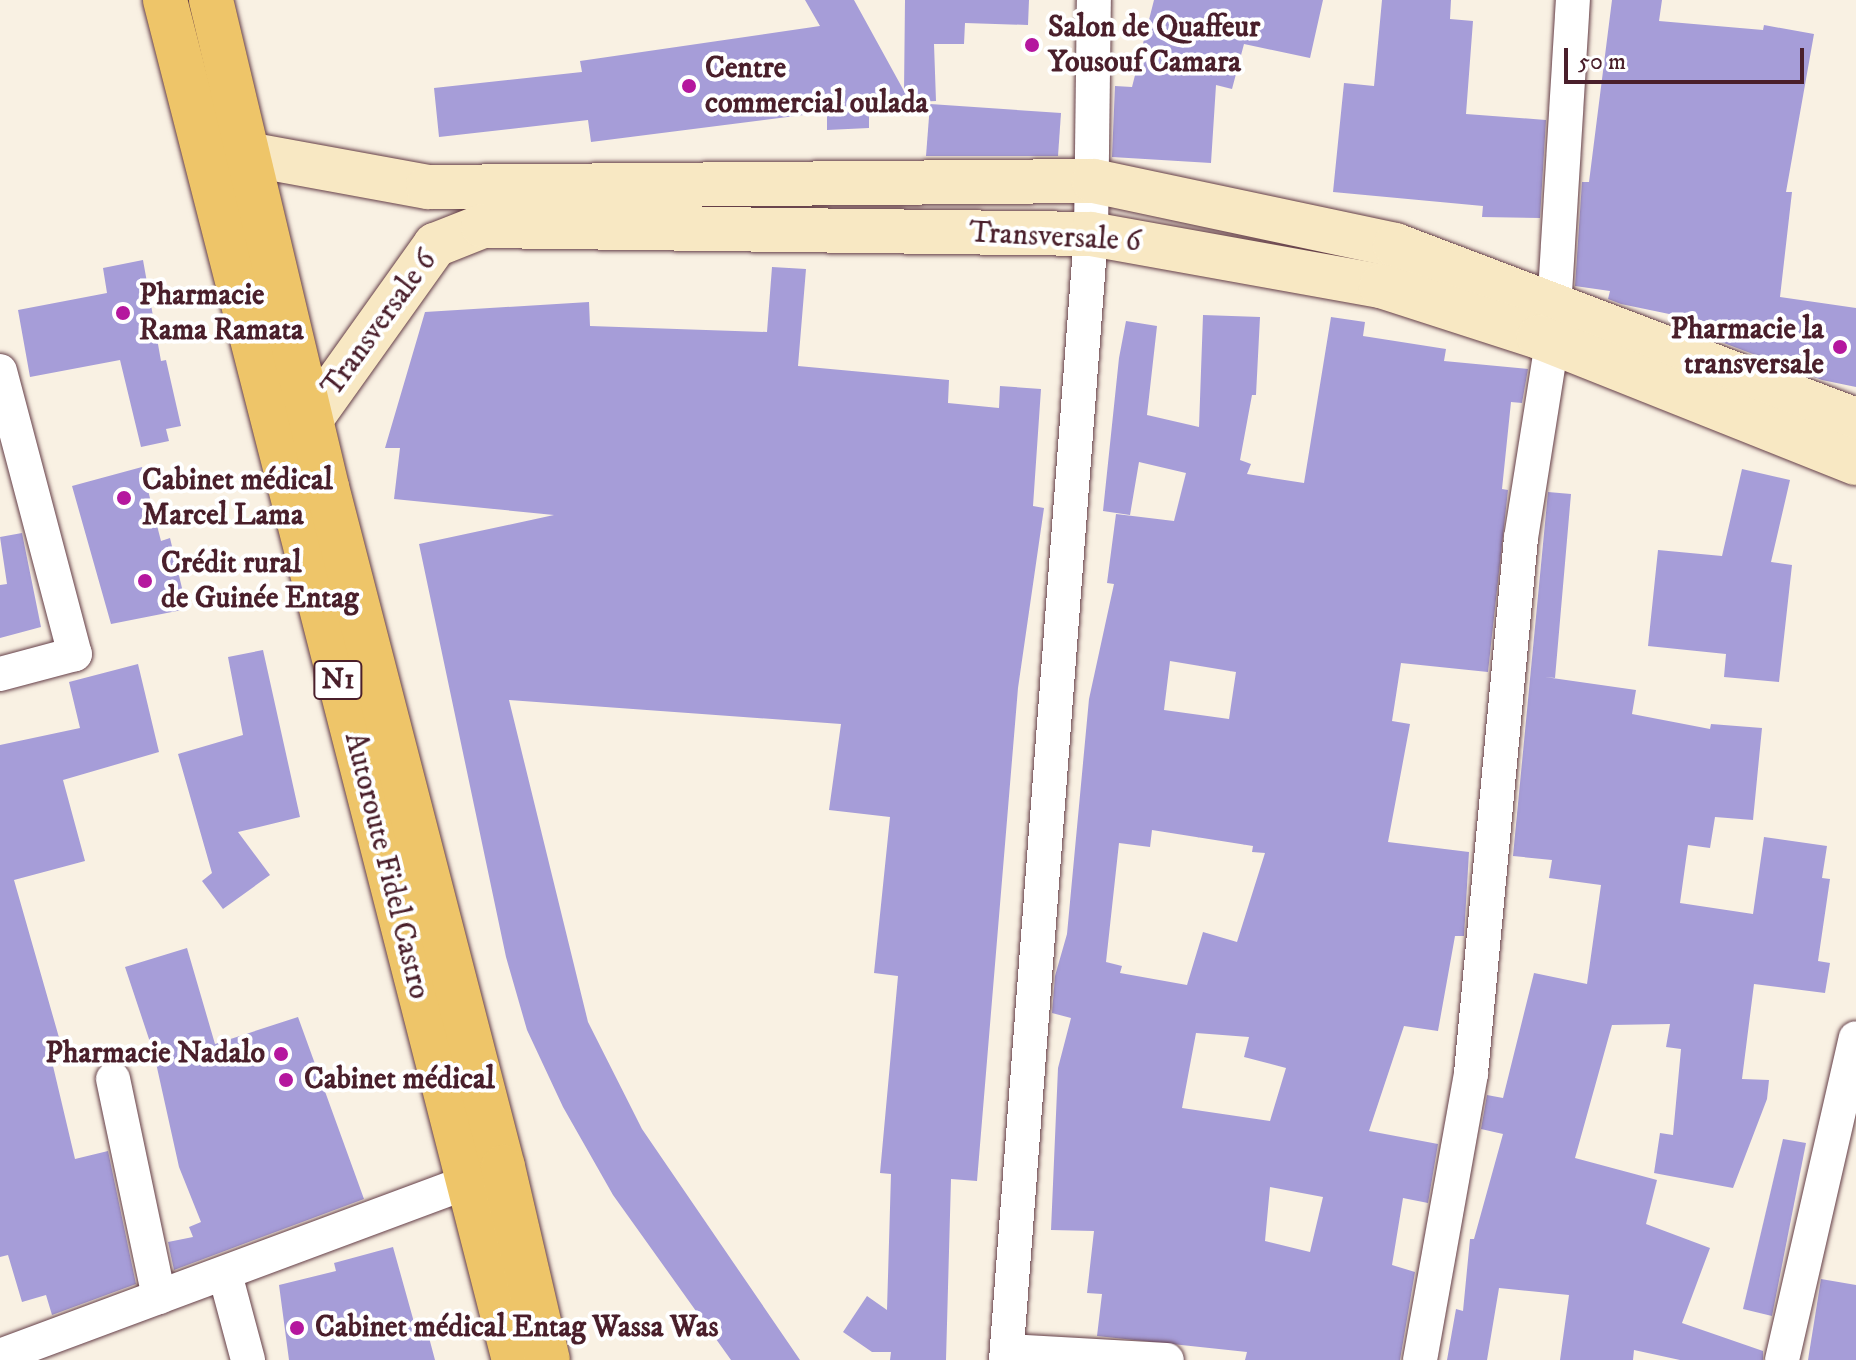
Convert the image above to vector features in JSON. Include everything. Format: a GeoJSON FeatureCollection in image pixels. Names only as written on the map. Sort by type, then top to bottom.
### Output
{"type":"FeatureCollection","features":[{"type":"Feature","properties":{"kind":"highway","name":"Autoroute Fidel Castro"},"geometry":{"type":"LineString","coordinates":[[165,0],[514,1360]]}},
{"type":"Feature","properties":{"kind":"highway","name":"Autoroute Fidel Castro"},"geometry":{"type":"LineString","coordinates":[[211,0],[311,419],[503,1167],[548,1360]]}},
{"type":"Feature","properties":{"kind":"highway"},"geometry":{"type":"LineString","coordinates":[[206,163],[248,154]]}},
{"type":"Feature","properties":{"kind":"main road","name":"Transversale 6"},"geometry":{"type":"LineString","coordinates":[[248,154],[428,187],[1094,181],[1395,245],[1856,463]]}},
{"type":"Feature","properties":{"kind":"main road","name":"Transversale 6"},"geometry":{"type":"LineString","coordinates":[[311,419],[435,245],[483,226],[1091,234],[1381,286],[1554,322],[1856,420]]}},
{"type":"Feature","properties":{"kind":"street"},"geometry":{"type":"LineString","coordinates":[[1094,0],[1091,234],[1007,1355],[1167,1360]]}},
{"type":"Feature","properties":{"kind":"street"},"geometry":{"type":"LineString","coordinates":[[1420,1360],[1471,1073],[1521,538],[1554,322],[1573,0]]}},
{"type":"Feature","properties":{"kind":"street"},"geometry":{"type":"LineString","coordinates":[[0,371],[75,654],[0,674]]}},
{"type":"Feature","properties":{"kind":"street"},"geometry":{"type":"LineString","coordinates":[[1782,1360],[1856,1038]]}},
{"type":"Feature","properties":{"kind":"street"},"geometry":{"type":"LineString","coordinates":[[113,1079],[159,1297]]}},
{"type":"Feature","properties":{"kind":"street"},"geometry":{"type":"LineString","coordinates":[[5,1354],[467,1182]]}},
{"type":"Feature","properties":{"kind":"street"},"geometry":{"type":"LineString","coordinates":[[225,1274],[248,1360]]}},
{"type":"Feature","properties":{"kind":"building"},"geometry":{"type":"Polygon","coordinates":[[[805,0],[854,0],[904,91],[905,0],[1029,0],[1028,25],[965,23],[964,44],[934,44],[936,101],[869,104],[869,128],[827,130],[827,112],[591,142],[588,120],[439,137],[434,88],[582,72],[580,61],[820,26],[805,0]]]}},
{"type":"Feature","properties":{"kind":"building"},"geometry":{"type":"Polygon","coordinates":[[[1154,0],[1323,0],[1310,58],[1244,44],[1232,89],[1216,85],[1211,163],[1112,157],[1115,86],[1132,87],[1154,0]]]}},
{"type":"Feature","properties":{"kind":"building"},"geometry":{"type":"Polygon","coordinates":[[[1382,0],[1451,0],[1450,19],[1473,21],[1466,114],[1546,120],[1540,218],[1482,217],[1483,206],[1333,192],[1344,83],[1374,86],[1382,0]]]}},
{"type":"Feature","properties":{"kind":"building"},"geometry":{"type":"Polygon","coordinates":[[[1612,0],[1662,0],[1659,21],[1763,30],[1764,25],[1814,34],[1786,192],[1792,192],[1780,297],[1856,308],[1856,387],[1822,380],[1721,342],[1727,326],[1621,304],[1608,299],[1610,291],[1575,286],[1582,182],[1589,182],[1612,0]]]}},
{"type":"Feature","properties":{"kind":"building"},"geometry":{"type":"Polygon","coordinates":[[[930,104],[1061,113],[1058,156],[926,156],[930,104]]]}},
{"type":"Feature","properties":{"kind":"building"},"geometry":{"type":"Polygon","coordinates":[[[143,260],[161,361],[166,360],[181,426],[166,429],[169,441],[141,447],[120,360],[30,377],[18,310],[107,293],[103,268],[143,260]]]}},
{"type":"Feature","properties":{"kind":"building"},"geometry":{"type":"Polygon","coordinates":[[[772,267],[806,269],[798,366],[949,380],[948,403],[999,408],[1000,386],[1041,389],[1033,506],[1044,508],[1018,688],[977,1181],[951,1179],[946,1360],[890,1360],[891,1352],[872,1352],[843,1332],[867,1296],[887,1310],[891,1174],[880,1173],[898,976],[874,973],[890,817],[829,810],[841,724],[509,700],[588,1022],[642,1129],[800,1360],[731,1360],[613,1195],[563,1107],[527,1030],[506,957],[419,544],[554,515],[394,499],[400,448],[385,448],[425,312],[589,302],[590,326],[767,332],[772,267]]]}},
{"type":"Feature","properties":{"kind":"building"},"geometry":{"type":"Polygon","coordinates":[[[1203,315],[1260,317],[1256,395],[1252,395],[1240,460],[1251,464],[1247,474],[1304,483],[1331,317],[1365,322],[1363,336],[1446,349],[1444,361],[1528,369],[1522,403],[1511,402],[1502,489],[1508,490],[1488,672],[1401,663],[1392,721],[1410,724],[1388,842],[1469,852],[1464,936],[1455,936],[1438,1031],[1404,1026],[1369,1131],[1438,1144],[1428,1203],[1403,1198],[1392,1265],[1415,1272],[1400,1360],[1245,1360],[1247,1352],[1097,1336],[1102,1294],[1087,1293],[1094,1231],[1051,1230],[1058,1068],[1071,1018],[1052,1013],[1055,976],[1067,934],[1089,699],[1114,584],[1107,583],[1116,514],[1174,521],[1186,473],[1139,462],[1130,515],[1103,511],[1119,358],[1126,321],[1157,326],[1147,415],[1199,427],[1203,315]],[[1170,661],[1164,710],[1229,719],[1236,672],[1170,661]],[[1152,830],[1150,847],[1119,843],[1106,962],[1122,966],[1120,973],[1187,985],[1203,932],[1237,942],[1265,853],[1252,852],[1253,846],[1152,830]],[[1196,1033],[1182,1108],[1270,1121],[1286,1068],[1244,1057],[1249,1037],[1196,1033]],[[1270,1187],[1265,1241],[1310,1252],[1323,1197],[1270,1187]]]}},
{"type":"Feature","properties":{"kind":"building"},"geometry":{"type":"Polygon","coordinates":[[[142,467],[161,541],[170,538],[187,609],[111,624],[72,486],[142,467]]]}},
{"type":"Feature","properties":{"kind":"building"},"geometry":{"type":"Polygon","coordinates":[[[1742,469],[1790,480],[1771,562],[1792,565],[1779,682],[1724,677],[1726,654],[1648,646],[1658,550],[1722,556],[1742,469]]]}},
{"type":"Feature","properties":{"kind":"building"},"geometry":{"type":"Polygon","coordinates":[[[1548,492],[1571,494],[1555,678],[1545,677],[1636,690],[1632,714],[1710,729],[1711,724],[1762,728],[1753,820],[1715,817],[1710,848],[1688,845],[1680,903],[1753,914],[1764,837],[1827,846],[1822,878],[1830,879],[1818,961],[1830,963],[1825,993],[1754,984],[1742,1079],[1769,1080],[1767,1099],[1733,1188],[1654,1173],[1660,1133],[1673,1135],[1681,1049],[1666,1047],[1670,1024],[1612,1025],[1575,1158],[1657,1180],[1646,1224],[1710,1248],[1682,1323],[1763,1351],[1763,1360],[1680,1360],[1634,1350],[1633,1360],[1560,1360],[1569,1295],[1499,1288],[1487,1360],[1447,1360],[1456,1309],[1463,1311],[1470,1239],[1474,1239],[1503,1134],[1481,1129],[1487,1095],[1503,1098],[1534,973],[1587,984],[1601,885],[1549,878],[1552,860],[1513,856],[1548,492]]]}},
{"type":"Feature","properties":{"kind":"building"},"geometry":{"type":"Polygon","coordinates":[[[22,533],[41,627],[0,638],[0,585],[7,584],[0,537],[22,533]]]}},
{"type":"Feature","properties":{"kind":"building"},"geometry":{"type":"Polygon","coordinates":[[[263,650],[300,817],[238,832],[270,875],[223,909],[202,881],[212,873],[178,754],[243,735],[228,657],[263,650]]]}},
{"type":"Feature","properties":{"kind":"building"},"geometry":{"type":"Polygon","coordinates":[[[138,664],[159,752],[63,780],[85,861],[14,880],[66,1062],[53,1066],[75,1159],[108,1151],[136,1284],[52,1315],[46,1295],[22,1302],[8,1255],[0,1257],[0,745],[80,728],[69,682],[138,664]]]}},
{"type":"Feature","properties":{"kind":"building"},"geometry":{"type":"Polygon","coordinates":[[[187,948],[215,1044],[298,1017],[364,1199],[174,1270],[168,1242],[193,1237],[189,1227],[201,1222],[179,1167],[154,1054],[125,967],[187,948]]]}},
{"type":"Feature","properties":{"kind":"building"},"geometry":{"type":"Polygon","coordinates":[[[1783,1139],[1806,1143],[1772,1316],[1743,1309],[1783,1139]]]}},
{"type":"Feature","properties":{"kind":"building"},"geometry":{"type":"Polygon","coordinates":[[[393,1247],[417,1333],[427,1330],[435,1360],[289,1360],[279,1285],[336,1271],[334,1263],[393,1247]]]}},
{"type":"Feature","properties":{"kind":"building"},"geometry":{"type":"Polygon","coordinates":[[[1821,1279],[1856,1285],[1856,1360],[1808,1360],[1821,1279]]]}},
{"type":"Feature","properties":{"kind":"place","name":"Salon de Quaffeur Yousouf Camara"},"geometry":{"type":"Point","coordinates":[1032,45]}},
{"type":"Feature","properties":{"kind":"place","name":"Centre commercial oulada"},"geometry":{"type":"Point","coordinates":[689,86]}},
{"type":"Feature","properties":{"kind":"place","name":"Pharmacie Rama Ramata"},"geometry":{"type":"Point","coordinates":[123,313]}},
{"type":"Feature","properties":{"kind":"place","name":"Pharmacie la transversale"},"geometry":{"type":"Point","coordinates":[1840,347]}},
{"type":"Feature","properties":{"kind":"place","name":"Cabinet médical Marcel Lama"},"geometry":{"type":"Point","coordinates":[124,498]}},
{"type":"Feature","properties":{"kind":"place","name":"Crédit rural de Guinée Entag"},"geometry":{"type":"Point","coordinates":[145,581]}},
{"type":"Feature","properties":{"kind":"place","name":"Pharmacie Nadalo"},"geometry":{"type":"Point","coordinates":[281,1054]}},
{"type":"Feature","properties":{"kind":"place","name":"Cabinet médical"},"geometry":{"type":"Point","coordinates":[286,1080]}},
{"type":"Feature","properties":{"kind":"place","name":"Cabinet médical Entag Wassa Was"},"geometry":{"type":"Point","coordinates":[297,1328]}}]}
